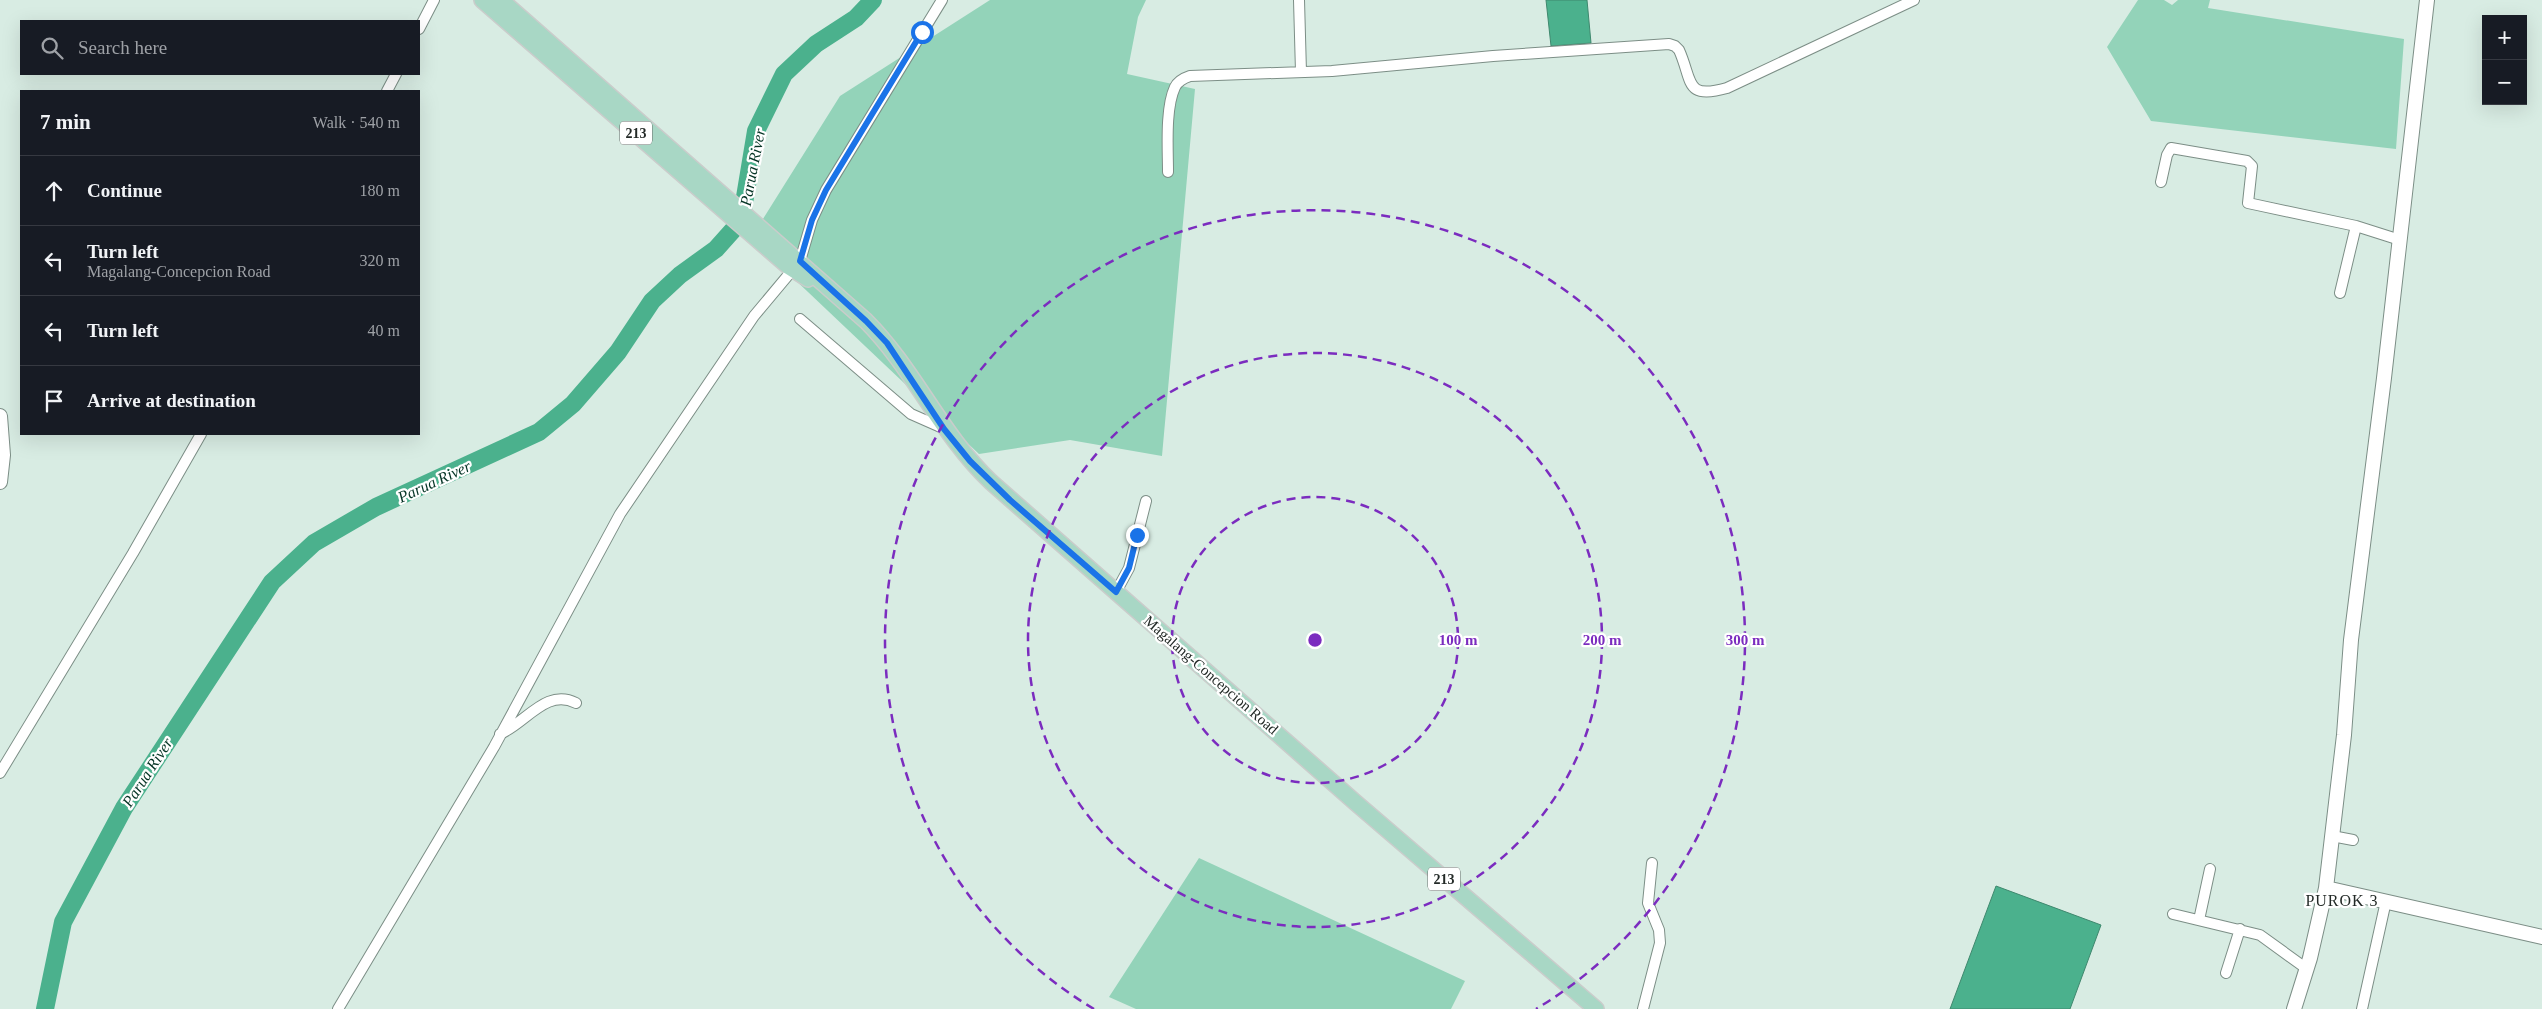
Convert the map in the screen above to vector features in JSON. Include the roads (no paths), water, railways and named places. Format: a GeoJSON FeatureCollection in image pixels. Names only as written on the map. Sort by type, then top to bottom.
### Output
{"type":"FeatureCollection","features":[{"type":"Feature","properties":{"kind":"main road","name":"Magalang-Concepcion Road"},"geometry":{"type":"LineString","coordinates":[[482,0],[795,264],[857,312],[887,343],[944,429],[970,461],[991,482],[1356,803],[1596,1009]]}},
{"type":"Feature","properties":{"kind":"main road","name":"Magalang-Concepcion Road"},"geometry":{"type":"LineString","coordinates":[[501,0],[795,264]]}},
{"type":"Feature","properties":{"kind":"street"},"geometry":{"type":"LineString","coordinates":[[420,27],[434,0]]}},
{"type":"Feature","properties":{"kind":"street"},"geometry":{"type":"LineString","coordinates":[[338,1009],[500,734],[620,514],[743,332],[795,264],[826,190],[942,0]]}},
{"type":"Feature","properties":{"kind":"street"},"geometry":{"type":"LineString","coordinates":[[1299,0],[1301,72]]}},
{"type":"Feature","properties":{"kind":"street"},"geometry":{"type":"LineString","coordinates":[[1168,172],[1170,104],[1175,86],[1180,80],[1190,76],[1301,72],[1669,44],[1679,50],[1695,89],[1700,93],[1711,92],[1726,88],[1914,0]]}},
{"type":"Feature","properties":{"kind":"street"},"geometry":{"type":"LineString","coordinates":[[2294,1009],[2307,969],[2326,888],[2344,735],[2351,640],[2427,0]]}},
{"type":"Feature","properties":{"kind":"street"},"geometry":{"type":"LineString","coordinates":[[388,90],[395,75]]}},
{"type":"Feature","properties":{"kind":"street"},"geometry":{"type":"LineString","coordinates":[[2161,182],[2167,154],[2171,148],[2247,161],[2252,166],[2248,202],[2356,226],[2400,240]]}},
{"type":"Feature","properties":{"kind":"street"},"geometry":{"type":"LineString","coordinates":[[2340,293],[2356,226]]}},
{"type":"Feature","properties":{"kind":"street"},"geometry":{"type":"LineString","coordinates":[[800,319],[910,414],[944,429]]}},
{"type":"Feature","properties":{"kind":"street"},"geometry":{"type":"LineString","coordinates":[[0,416],[3,455],[0,482]]}},
{"type":"Feature","properties":{"kind":"street"},"geometry":{"type":"LineString","coordinates":[[0,773],[133,553],[200,435]]}},
{"type":"Feature","properties":{"kind":"street"},"geometry":{"type":"LineString","coordinates":[[1116,592],[1129,568],[1146,501]]}},
{"type":"Feature","properties":{"kind":"street"},"geometry":{"type":"LineString","coordinates":[[500,734],[554,699],[566,698],[576,703]]}},
{"type":"Feature","properties":{"kind":"street"},"geometry":{"type":"LineString","coordinates":[[2332,836],[2353,840]]}},
{"type":"Feature","properties":{"kind":"street"},"geometry":{"type":"LineString","coordinates":[[1643,1009],[1660,943],[1659,930],[1648,903],[1652,863]]}},
{"type":"Feature","properties":{"kind":"street"},"geometry":{"type":"LineString","coordinates":[[2198,920],[2210,869]]}},
{"type":"Feature","properties":{"kind":"street"},"geometry":{"type":"LineString","coordinates":[[2326,888],[2542,937]]}},
{"type":"Feature","properties":{"kind":"street"},"geometry":{"type":"LineString","coordinates":[[2362,1009],[2386,902]]}},
{"type":"Feature","properties":{"kind":"street"},"geometry":{"type":"LineString","coordinates":[[2173,914],[2260,935],[2307,969]]}},
{"type":"Feature","properties":{"kind":"street"},"geometry":{"type":"LineString","coordinates":[[2226,973],[2240,929]]}},
{"type":"Feature","properties":{"kind":"waterway","name":"Parua River"},"geometry":{"type":"LineString","coordinates":[[45,1009],[63,922],[124,808],[272,582],[314,543],[376,507],[539,432],[573,404],[618,352],[652,301],[680,275],[716,249],[741,221],[756,131],[784,74],[816,44],[856,18],[873,0]]}},
{"type":"Feature","properties":{"kind":"district","name":"PUROK 3"},"geometry":{"type":"Point","coordinates":[2342,900]}}]}
